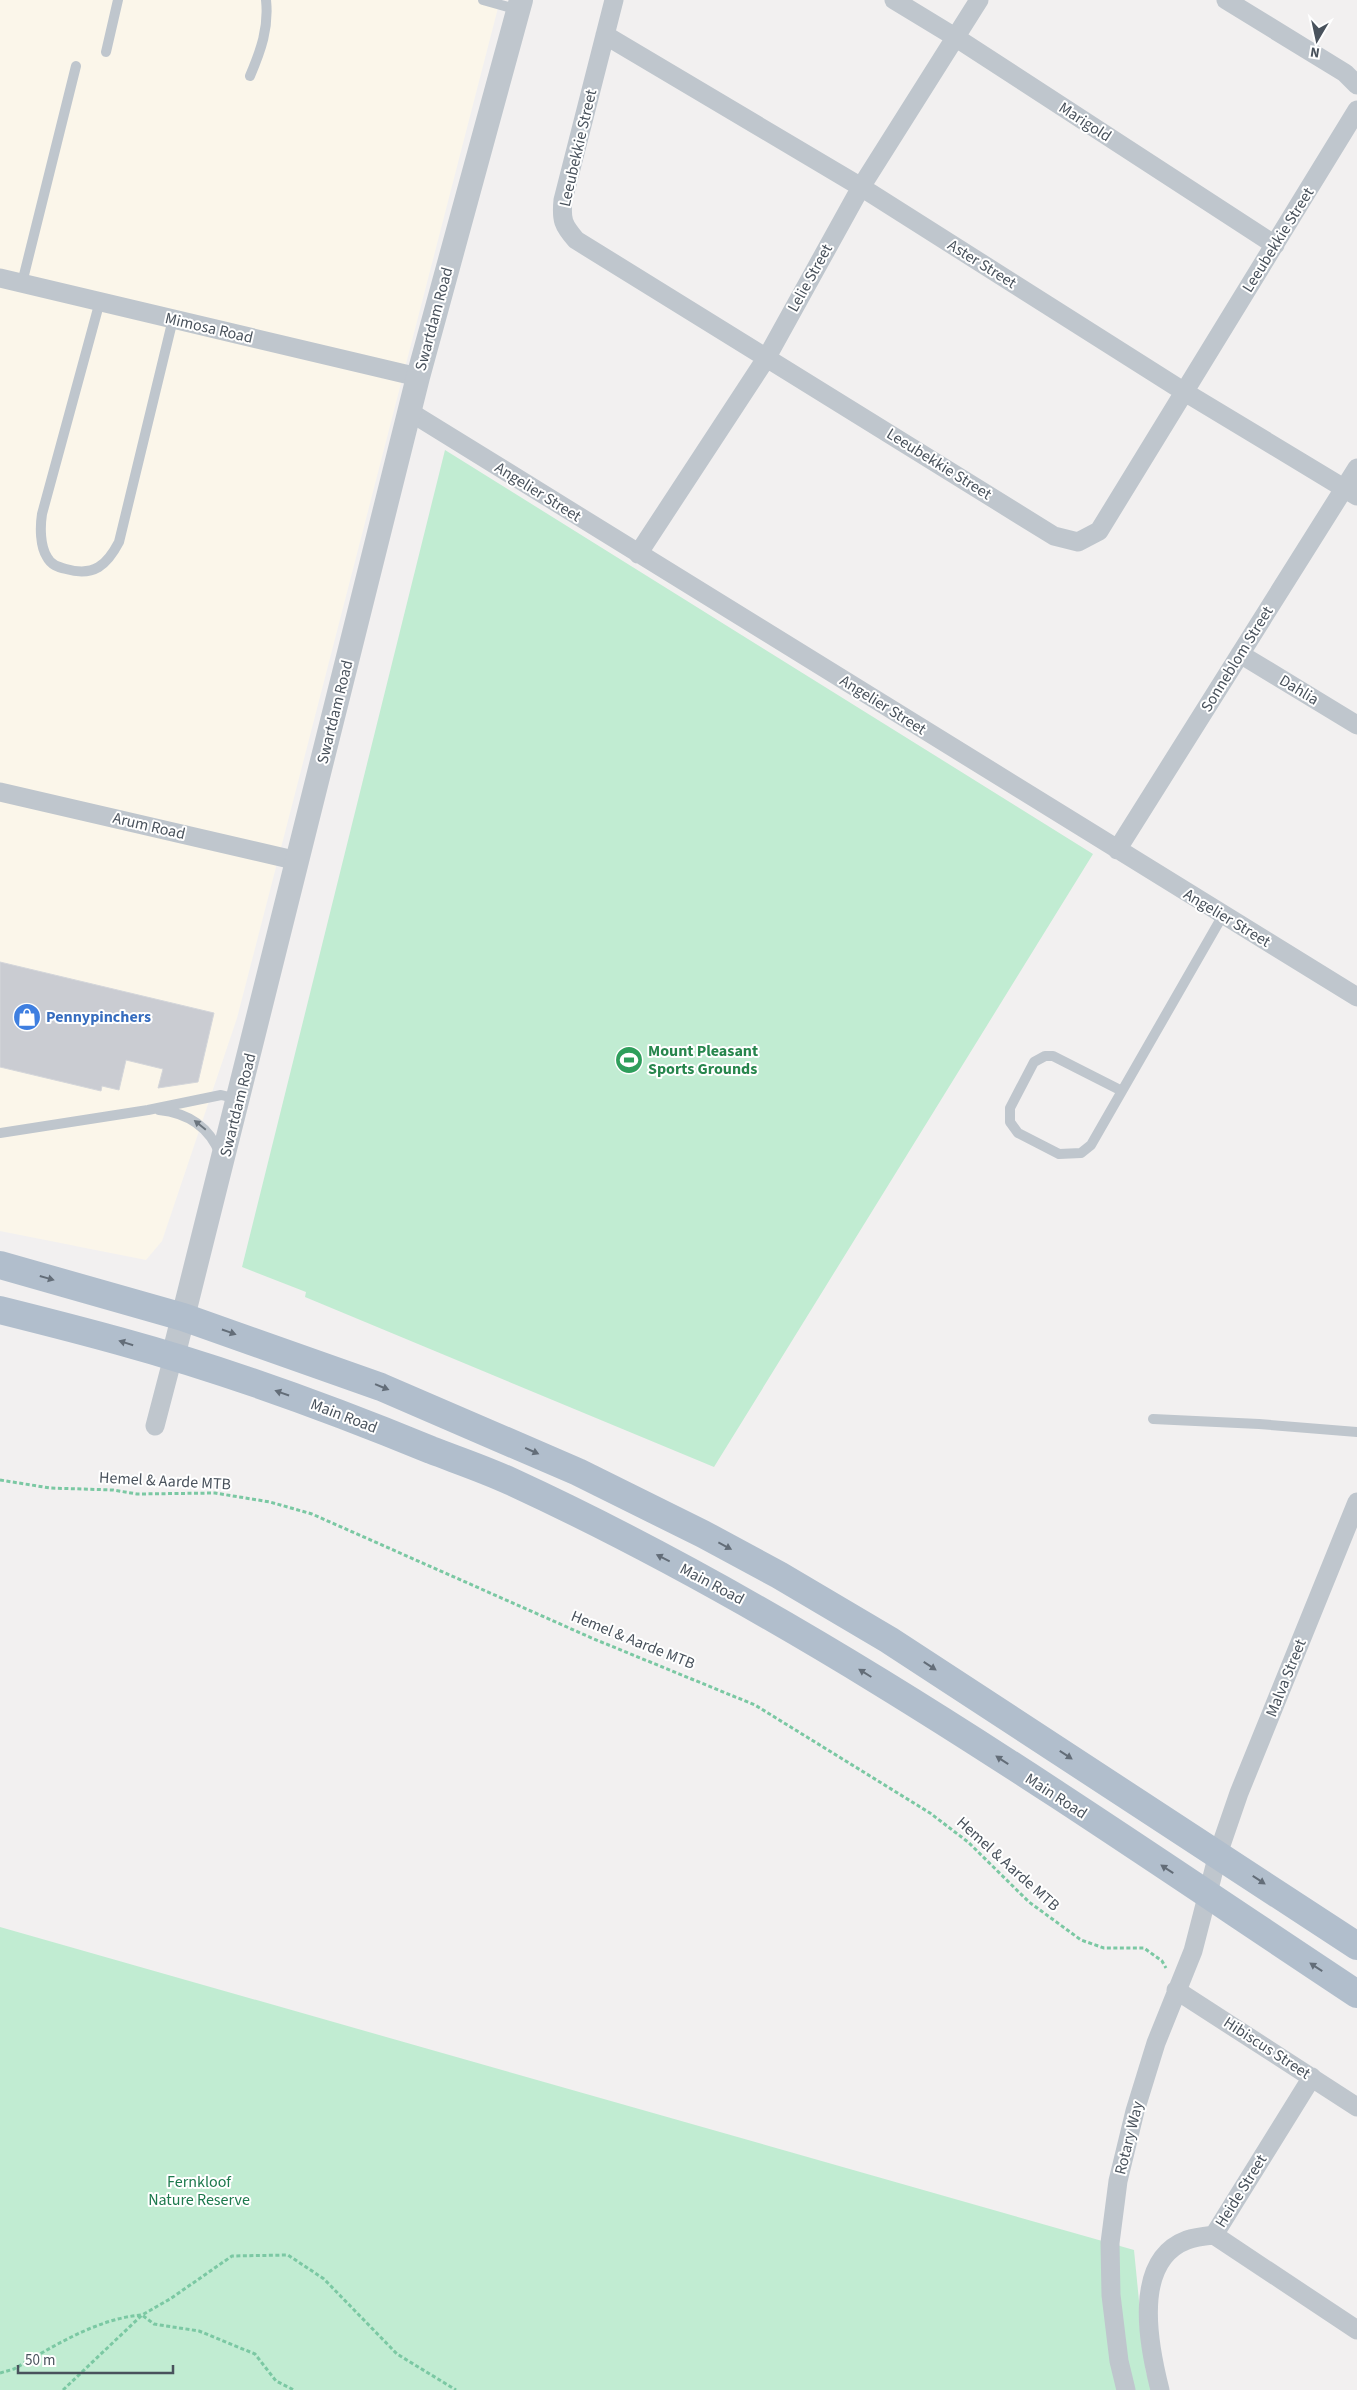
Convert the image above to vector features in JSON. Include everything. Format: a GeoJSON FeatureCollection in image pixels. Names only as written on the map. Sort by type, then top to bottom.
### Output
{"type":"FeatureCollection","features":[{"type":"Feature","properties":{"kind":"main road"},"geometry":{"type":"LineString","coordinates":[[0,1265],[183,1317],[381,1387],[578,1472],[703,1534],[779,1575],[889,1640],[1357,1946]]}},
{"type":"Feature","properties":{"kind":"main road","name":"Main Road"},"geometry":{"type":"LineString","coordinates":[[0,1310],[173,1357],[321,1407],[506,1479],[668,1560],[766,1613],[946,1723],[1357,1994]]}},
{"type":"Feature","properties":{"kind":"street","name":"Leeubekkie Street"},"geometry":{"type":"LineString","coordinates":[[614,0],[563,200],[562,214],[564,227],[576,240],[1054,536],[1078,542],[1099,531],[1183,391],[1357,110]]}},
{"type":"Feature","properties":{"kind":"street","name":"Marigold"},"geometry":{"type":"LineString","coordinates":[[894,0],[955,37],[1275,245]]}},
{"type":"Feature","properties":{"kind":"street","name":"Lelie Street"},"geometry":{"type":"LineString","coordinates":[[638,554],[767,357],[861,187],[979,0]]}},
{"type":"Feature","properties":{"kind":"street"},"geometry":{"type":"LineString","coordinates":[[1226,0],[1346,73],[1357,85]]}},
{"type":"Feature","properties":{"kind":"street","name":"Swartdam Road"},"geometry":{"type":"LineString","coordinates":[[155,1426],[222,1167],[418,377],[520,5]]}},
{"type":"Feature","properties":{"kind":"street","name":"Aster Street"},"geometry":{"type":"LineString","coordinates":[[605,35],[861,187],[1183,391],[1351,492]]}},
{"type":"Feature","properties":{"kind":"street","name":"Mimosa Road"},"geometry":{"type":"LineString","coordinates":[[0,278],[418,377]]}},
{"type":"Feature","properties":{"kind":"street","name":"Angelier Street"},"geometry":{"type":"LineString","coordinates":[[410,412],[1222,915],[1357,996]]}},
{"type":"Feature","properties":{"kind":"street","name":"Sonneblom Street"},"geometry":{"type":"LineString","coordinates":[[1118,850],[1240,654],[1351,492],[1357,468]]}},
{"type":"Feature","properties":{"kind":"street","name":"Dahlia"},"geometry":{"type":"LineString","coordinates":[[1240,654],[1357,725]]}},
{"type":"Feature","properties":{"kind":"street","name":"Arum Road"},"geometry":{"type":"LineString","coordinates":[[0,792],[298,861]]}},
{"type":"Feature","properties":{"kind":"street","name":"Malva Street"},"geometry":{"type":"LineString","coordinates":[[1208,1896],[1218,1854],[1239,1793],[1357,1502]]}},
{"type":"Feature","properties":{"kind":"street","name":"Rotary Way"},"geometry":{"type":"LineString","coordinates":[[1126,2390],[1119,2360],[1111,2295],[1110,2243],[1118,2181],[1135,2111],[1156,2043],[1193,1951],[1208,1896]]}},
{"type":"Feature","properties":{"kind":"street","name":"Hibiscus Street"},"geometry":{"type":"LineString","coordinates":[[1176,1990],[1357,2108]]}},
{"type":"Feature","properties":{"kind":"street","name":"Heide Street"},"geometry":{"type":"LineString","coordinates":[[1312,2077],[1214,2235],[1357,2330]]}},
{"type":"Feature","properties":{"kind":"street"},"geometry":{"type":"LineString","coordinates":[[1160,2390],[1153,2364],[1147,2316],[1150,2285],[1158,2266],[1169,2251],[1186,2240],[1214,2235]]}},
{"type":"Feature","properties":{"kind":"lane"},"geometry":{"type":"LineString","coordinates":[[106,52],[118,0]]}},
{"type":"Feature","properties":{"kind":"lane"},"geometry":{"type":"LineString","coordinates":[[250,76],[264,45],[268,14],[266,0]]}},
{"type":"Feature","properties":{"kind":"lane"},"geometry":{"type":"LineString","coordinates":[[482,0],[520,5]]}},
{"type":"Feature","properties":{"kind":"lane"},"geometry":{"type":"LineString","coordinates":[[22,283],[76,66]]}},
{"type":"Feature","properties":{"kind":"lane"},"geometry":{"type":"LineString","coordinates":[[100,302],[40,527],[46,556],[54,566],[68,570],[85,572],[100,567],[111,558],[119,542],[173,319]]}},
{"type":"Feature","properties":{"kind":"lane"},"geometry":{"type":"LineString","coordinates":[[1122,1091],[1053,1056],[1045,1056],[1034,1062],[1014,1100],[1008,1116],[1018,1133],[1059,1154],[1081,1153],[1091,1145],[1122,1091],[1222,915]]}},
{"type":"Feature","properties":{"kind":"lane"},"geometry":{"type":"LineString","coordinates":[[0,1133],[148,1110],[221,1095],[239,1099]]}},
{"type":"Feature","properties":{"kind":"lane"},"geometry":{"type":"LineString","coordinates":[[148,1110],[180,1114],[202,1126],[216,1142],[222,1167]]}},
{"type":"Feature","properties":{"kind":"lane"},"geometry":{"type":"LineString","coordinates":[[1153,1420],[1259,1424],[1357,1432]]}},
{"type":"Feature","properties":{"kind":"path","name":"Hemel & Aarde MTB"},"geometry":{"type":"LineString","coordinates":[[0,1480],[50,1488],[113,1490],[138,1494],[215,1493],[270,1502],[312,1514],[594,1638],[689,1676],[755,1705],[930,1813],[968,1842],[1029,1902],[1081,1940],[1104,1948],[1144,1948],[1152,1953],[1162,1961],[1176,1990]]}},
{"type":"Feature","properties":{"kind":"path"},"geometry":{"type":"LineString","coordinates":[[64,2390],[142,2315],[170,2300],[232,2256],[288,2255],[324,2279],[397,2354],[456,2390]]}},
{"type":"Feature","properties":{"kind":"path"},"geometry":{"type":"LineString","coordinates":[[0,2373],[14,2369],[105,2321],[125,2316],[142,2315],[154,2324],[199,2331],[255,2354],[276,2381],[294,2390]]}},
{"type":"Feature","properties":{"kind":"shaded area"},"geometry":{"type":"Polygon","coordinates":[[[0,0],[500,0],[237,1018],[162,1241],[146,1260],[0,1231],[0,0]]]}},
{"type":"Feature","properties":{"kind":"green space","name":"Mount Pleasant Sports Grounds"},"geometry":{"type":"Polygon","coordinates":[[[445,450],[1093,854],[714,1467],[305,1297],[306,1292],[242,1267],[445,450]]]}},
{"type":"Feature","properties":{"kind":"green space","name":"Fernkloof Nature Reserve"},"geometry":{"type":"Polygon","coordinates":[[[0,1927],[1134,2250],[1146,2372],[1153,2390],[0,2390],[0,1927]]]}},
{"type":"Feature","properties":{"kind":"building"},"geometry":{"type":"Polygon","coordinates":[[[0,962],[214,1013],[198,1082],[158,1088],[163,1069],[126,1060],[119,1090],[102,1086],[101,1091],[0,1067],[0,962]]]}},
{"type":"Feature","properties":{"kind":"place","name":"Pennypinchers"},"geometry":{"type":"Point","coordinates":[27,1017]}},
{"type":"Feature","properties":{"kind":"place","name":"Mount Pleasant Sports Grounds"},"geometry":{"type":"Point","coordinates":[629,1060]}}]}
